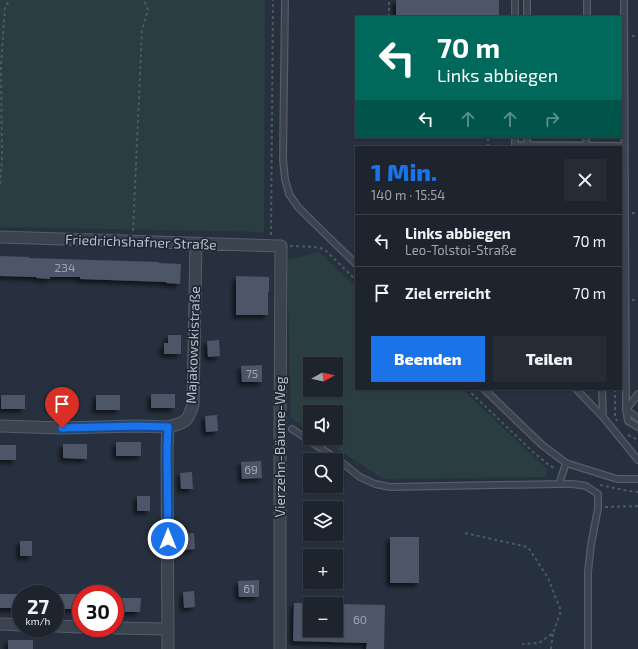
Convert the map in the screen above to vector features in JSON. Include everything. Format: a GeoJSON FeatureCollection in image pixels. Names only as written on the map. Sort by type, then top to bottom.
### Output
{"type":"FeatureCollection","features":[{"type":"Feature","properties":{"kind":"street","name":"Friedrichshafner Straße"},"geometry":{"type":"LineString","coordinates":[[0,237],[276,246]]}},
{"type":"Feature","properties":{"kind":"street","name":"Majakowskistraße"},"geometry":{"type":"LineString","coordinates":[[168,427],[183,423],[190,415],[193,404],[196,244]]}},
{"type":"Feature","properties":{"kind":"street","name":"Vierzehn-Bäume-Weg"},"geometry":{"type":"LineString","coordinates":[[276,246],[280,425],[280,649]]}},
{"type":"Feature","properties":{"kind":"street"},"geometry":{"type":"LineString","coordinates":[[0,426],[62,428],[138,426],[168,427],[168,649]]}},
{"type":"Feature","properties":{"kind":"street"},"geometry":{"type":"LineString","coordinates":[[0,624],[12,625]]}},
{"type":"Feature","properties":{"kind":"street"},"geometry":{"type":"LineString","coordinates":[[124,628],[168,629]]}},
{"type":"Feature","properties":{"kind":"lane"},"geometry":{"type":"LineString","coordinates":[[285,0],[283,160],[285,179],[289,194],[298,207],[355,263]]}},
{"type":"Feature","properties":{"kind":"lane"},"geometry":{"type":"LineString","coordinates":[[515,0],[515,16]]}},
{"type":"Feature","properties":{"kind":"lane"},"geometry":{"type":"LineString","coordinates":[[527,0],[527,16]]}},
{"type":"Feature","properties":{"kind":"lane"},"geometry":{"type":"LineString","coordinates":[[587,0],[587,16]]}},
{"type":"Feature","properties":{"kind":"lane"},"geometry":{"type":"LineString","coordinates":[[624,0],[623,54],[625,146],[626,410],[628,421],[638,427]]}},
{"type":"Feature","properties":{"kind":"lane"},"geometry":{"type":"LineString","coordinates":[[515,138],[515,145],[527,146],[625,146]]}},
{"type":"Feature","properties":{"kind":"lane"},"geometry":{"type":"LineString","coordinates":[[527,138],[527,146]]}},
{"type":"Feature","properties":{"kind":"lane"},"geometry":{"type":"LineString","coordinates":[[586,138],[586,146]]}},
{"type":"Feature","properties":{"kind":"lane"},"geometry":{"type":"LineString","coordinates":[[485,390],[542,445],[566,463],[617,479],[638,479]]}},
{"type":"Feature","properties":{"kind":"lane"},"geometry":{"type":"LineString","coordinates":[[577,390],[603,417],[638,460]]}},
{"type":"Feature","properties":{"kind":"lane"},"geometry":{"type":"LineString","coordinates":[[602,390],[603,417]]}},
{"type":"Feature","properties":{"kind":"lane"},"geometry":{"type":"LineString","coordinates":[[626,410],[638,394]]}},
{"type":"Feature","properties":{"kind":"lane"},"geometry":{"type":"LineString","coordinates":[[626,410],[638,418]]}},
{"type":"Feature","properties":{"kind":"lane"},"geometry":{"type":"LineString","coordinates":[[292,429],[340,461],[360,477],[375,484],[390,487],[573,484],[586,486],[598,494],[598,508],[591,545],[588,572],[588,649]]}},
{"type":"Feature","properties":{"kind":"lane"},"geometry":{"type":"LineString","coordinates":[[559,484],[566,463]]}},
{"type":"Feature","properties":{"kind":"path"},"geometry":{"type":"LineString","coordinates":[[0,184],[2,159],[1,65],[5,7],[10,0]]}},
{"type":"Feature","properties":{"kind":"path"},"geometry":{"type":"LineString","coordinates":[[132,242],[142,30],[148,10],[144,0]]}},
{"type":"Feature","properties":{"kind":"path"},"geometry":{"type":"LineString","coordinates":[[273,0],[276,246],[294,245],[324,249],[355,279]]}},
{"type":"Feature","properties":{"kind":"path"},"geometry":{"type":"LineString","coordinates":[[389,0],[389,16]]}},
{"type":"Feature","properties":{"kind":"path"},"geometry":{"type":"LineString","coordinates":[[598,508],[638,506]]}},
{"type":"Feature","properties":{"kind":"path"},"geometry":{"type":"LineString","coordinates":[[465,533],[528,547],[548,578],[561,612],[553,633],[551,649]]}},
{"type":"Feature","properties":{"kind":"path"},"geometry":{"type":"LineString","coordinates":[[522,644],[539,643],[553,633]]}},
{"type":"Feature","properties":{"kind":"green space"},"geometry":{"type":"Polygon","coordinates":[[[0,0],[265,0],[264,232],[0,227],[0,0]]]}},
{"type":"Feature","properties":{"kind":"green space"},"geometry":{"type":"Polygon","coordinates":[[[319,252],[355,286],[355,390],[463,390],[548,470],[545,477],[383,479],[332,445],[343,445],[343,405],[303,405],[303,426],[291,418],[287,260],[319,252]]]}},
{"type":"Feature","properties":{"kind":"building"},"geometry":{"type":"Polygon","coordinates":[[[396,0],[499,0],[499,16],[396,16],[396,0]]]}},
{"type":"Feature","properties":{"kind":"building"},"geometry":{"type":"Polygon","coordinates":[[[0,256],[181,264],[180,284],[166,282],[80,279],[80,277],[50,277],[50,279],[0,276],[0,256]]]}},
{"type":"Feature","properties":{"kind":"building"},"geometry":{"type":"Polygon","coordinates":[[[236,276],[269,277],[268,315],[236,315],[236,276]]]}},
{"type":"Feature","properties":{"kind":"building"},"geometry":{"type":"Polygon","coordinates":[[[168,335],[181,335],[181,354],[164,354],[164,343],[168,343],[168,335]]]}},
{"type":"Feature","properties":{"kind":"building"},"geometry":{"type":"Polygon","coordinates":[[[219,340],[220,356],[208,357],[207,341],[219,340]]]}},
{"type":"Feature","properties":{"kind":"building"},"geometry":{"type":"Polygon","coordinates":[[[262,365],[262,382],[242,382],[241,366],[262,365]]]}},
{"type":"Feature","properties":{"kind":"building"},"geometry":{"type":"Polygon","coordinates":[[[50,394],[74,394],[74,408],[50,408],[50,394]]]}},
{"type":"Feature","properties":{"kind":"building"},"geometry":{"type":"Polygon","coordinates":[[[151,394],[175,394],[175,408],[151,408],[151,394]]]}},
{"type":"Feature","properties":{"kind":"building"},"geometry":{"type":"Polygon","coordinates":[[[1,395],[25,395],[25,409],[1,409],[1,395]]]}},
{"type":"Feature","properties":{"kind":"building"},"geometry":{"type":"Polygon","coordinates":[[[96,395],[120,395],[120,410],[96,410],[96,395]]]}},
{"type":"Feature","properties":{"kind":"building"},"geometry":{"type":"Polygon","coordinates":[[[217,415],[218,431],[206,432],[205,416],[217,415]]]}},
{"type":"Feature","properties":{"kind":"building"},"geometry":{"type":"Polygon","coordinates":[[[116,442],[141,442],[141,456],[116,456],[116,442]]]}},
{"type":"Feature","properties":{"kind":"building"},"geometry":{"type":"Polygon","coordinates":[[[63,444],[87,444],[87,459],[63,458],[63,444]]]}},
{"type":"Feature","properties":{"kind":"building"},"geometry":{"type":"Polygon","coordinates":[[[0,445],[16,445],[16,460],[0,460],[0,445]]]}},
{"type":"Feature","properties":{"kind":"building"},"geometry":{"type":"Polygon","coordinates":[[[261,461],[262,478],[242,479],[241,462],[261,461]]]}},
{"type":"Feature","properties":{"kind":"building"},"geometry":{"type":"Polygon","coordinates":[[[192,472],[193,489],[181,489],[180,473],[192,472]]]}},
{"type":"Feature","properties":{"kind":"building"},"geometry":{"type":"Polygon","coordinates":[[[137,496],[150,496],[150,511],[137,511],[137,496]]]}},
{"type":"Feature","properties":{"kind":"building"},"geometry":{"type":"Polygon","coordinates":[[[194,533],[195,549],[184,550],[183,534],[194,533]]]}},
{"type":"Feature","properties":{"kind":"building"},"geometry":{"type":"Polygon","coordinates":[[[390,537],[419,537],[419,583],[390,583],[390,537]]]}},
{"type":"Feature","properties":{"kind":"building"},"geometry":{"type":"Polygon","coordinates":[[[20,541],[32,541],[32,556],[20,556],[20,541]]]}},
{"type":"Feature","properties":{"kind":"building"},"geometry":{"type":"Polygon","coordinates":[[[259,580],[259,597],[239,597],[238,581],[259,580]]]}},
{"type":"Feature","properties":{"kind":"building"},"geometry":{"type":"Polygon","coordinates":[[[194,591],[195,607],[184,608],[183,592],[194,591]]]}},
{"type":"Feature","properties":{"kind":"building"},"geometry":{"type":"Polygon","coordinates":[[[0,594],[12,594],[12,608],[0,608],[0,594]]]}},
{"type":"Feature","properties":{"kind":"building"},"geometry":{"type":"Polygon","coordinates":[[[64,594],[72,594],[72,609],[64,609],[64,594]]]}},
{"type":"Feature","properties":{"kind":"building"},"geometry":{"type":"Polygon","coordinates":[[[124,598],[141,598],[140,612],[124,612],[124,598]]]}},
{"type":"Feature","properties":{"kind":"building"},"geometry":{"type":"Polygon","coordinates":[[[294,603],[303,603],[303,637],[343,637],[343,604],[385,605],[384,649],[366,649],[367,643],[293,641],[294,603]]]}},
{"type":"Feature","properties":{"kind":"building"},"geometry":{"type":"Polygon","coordinates":[[[8,640],[33,640],[33,649],[8,649],[8,640]]]}},
{"type":"Feature","properties":{"kind":"route"},"geometry":{"type":"LineString","coordinates":[[62,428],[138,426],[168,427],[168,539]]}}]}
